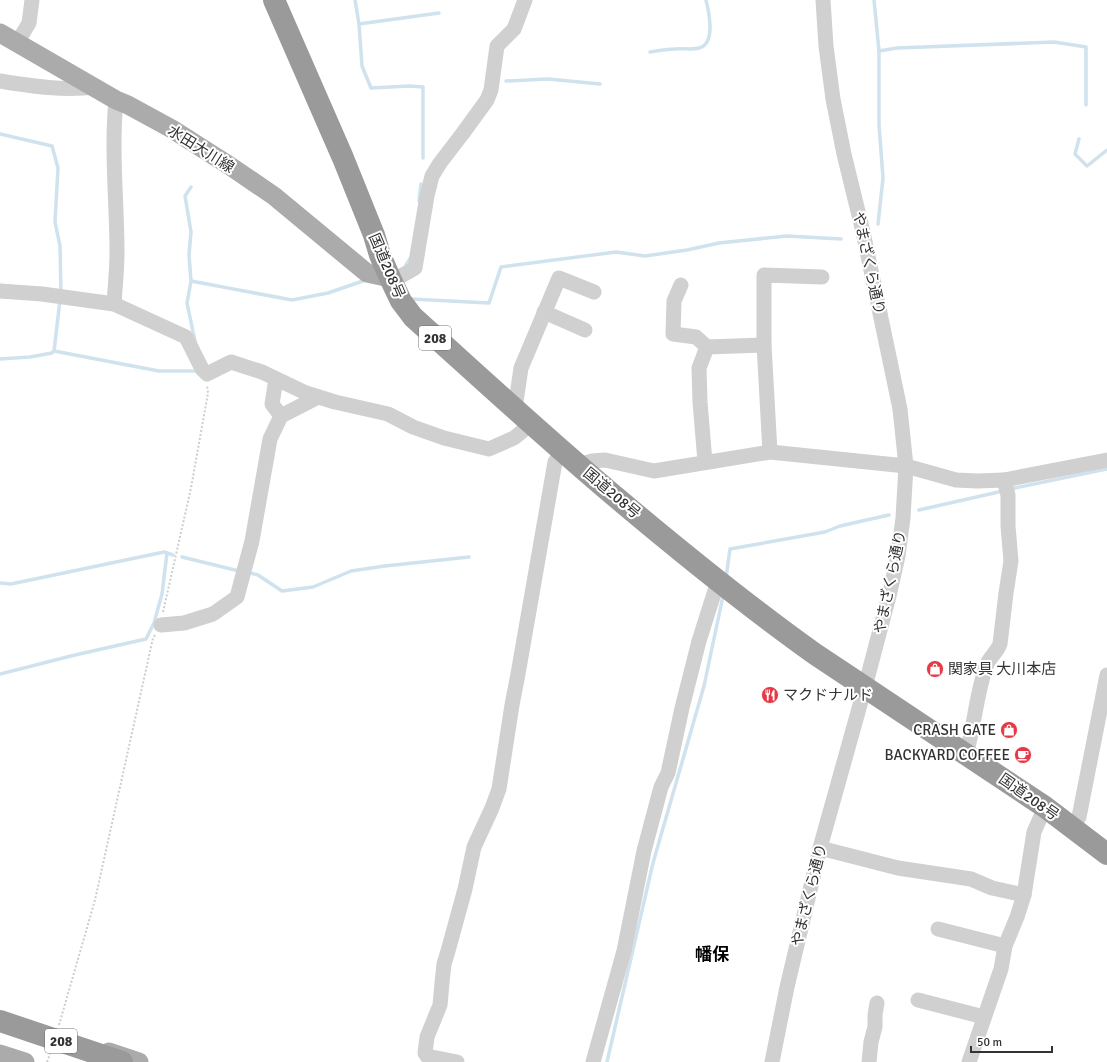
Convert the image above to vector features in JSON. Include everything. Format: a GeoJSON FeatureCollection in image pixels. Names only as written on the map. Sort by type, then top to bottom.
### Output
{"type":"FeatureCollection","features":[{"type":"Feature","properties":{"kind":"highway","name":"国道208号"},"geometry":{"type":"LineString","coordinates":[[274,0],[343,158],[374,235],[380,255],[400,301],[413,317],[531,424],[624,504],[724,586],[803,645],[1045,807],[1107,854]]}},
{"type":"Feature","properties":{"kind":"highway","name":"208"},"geometry":{"type":"LineString","coordinates":[[0,1021],[122,1062]]}},
{"type":"Feature","properties":{"kind":"highway","name":"208"},"geometry":{"type":"LineString","coordinates":[[0,1027],[102,1062]]}},
{"type":"Feature","properties":{"kind":"main road","name":"水田大川線"},"geometry":{"type":"LineString","coordinates":[[0,33],[116,100],[172,129],[274,196],[367,273],[390,278]]}},
{"type":"Feature","properties":{"kind":"main road"},"geometry":{"type":"LineString","coordinates":[[0,1014],[140,1062]]}},
{"type":"Feature","properties":{"kind":"main road"},"geometry":{"type":"LineString","coordinates":[[0,1054],[25,1062]]}},
{"type":"Feature","properties":{"kind":"street"},"geometry":{"type":"LineString","coordinates":[[17,43],[29,23],[32,0]]}},
{"type":"Feature","properties":{"kind":"street"},"geometry":{"type":"LineString","coordinates":[[390,278],[401,276],[415,268],[427,196],[432,176],[487,100],[491,90],[497,46],[514,29],[525,0]]}},
{"type":"Feature","properties":{"kind":"street","name":"やまざくら通り"},"geometry":{"type":"LineString","coordinates":[[772,1062],[787,987],[820,848],[865,687],[898,556],[903,518],[906,466],[900,409],[863,232],[844,154],[833,99],[826,46],[823,0]]}},
{"type":"Feature","properties":{"kind":"street"},"geometry":{"type":"LineString","coordinates":[[0,81],[43,88],[77,90],[95,88]]}},
{"type":"Feature","properties":{"kind":"street"},"geometry":{"type":"LineString","coordinates":[[114,304],[117,254],[114,142],[114,115],[116,100]]}},
{"type":"Feature","properties":{"kind":"street"},"geometry":{"type":"LineString","coordinates":[[770,452],[764,345],[764,276],[822,277]]}},
{"type":"Feature","properties":{"kind":"street"},"geometry":{"type":"LineString","coordinates":[[515,409],[521,368],[559,278],[594,292]]}},
{"type":"Feature","properties":{"kind":"street"},"geometry":{"type":"LineString","coordinates":[[681,285],[674,301],[673,334],[696,337],[707,347],[764,345]]}},
{"type":"Feature","properties":{"kind":"street"},"geometry":{"type":"LineString","coordinates":[[0,291],[42,294],[114,304],[186,337],[202,369],[207,374],[231,362],[262,372],[306,393],[335,402],[388,414],[413,427],[444,438],[489,449],[514,438],[531,424]]}},
{"type":"Feature","properties":{"kind":"street"},"geometry":{"type":"LineString","coordinates":[[544,312],[585,330]]}},
{"type":"Feature","properties":{"kind":"street"},"geometry":{"type":"LineString","coordinates":[[704,462],[699,368],[707,347]]}},
{"type":"Feature","properties":{"kind":"street"},"geometry":{"type":"LineString","coordinates":[[276,379],[272,404],[281,416]]}},
{"type":"Feature","properties":{"kind":"street"},"geometry":{"type":"LineString","coordinates":[[161,625],[184,623],[213,614],[237,597],[252,541],[270,439],[281,416],[318,397]]}},
{"type":"Feature","properties":{"kind":"street"},"geometry":{"type":"LineString","coordinates":[[457,1062],[427,1056],[425,1053],[425,1047],[440,1005],[444,964],[465,889],[474,847],[499,789],[512,705],[555,462],[571,458],[592,462],[605,460],[654,472],[704,462],[770,452],[906,466],[956,480],[977,481],[1004,480],[1107,460]]}},
{"type":"Feature","properties":{"kind":"street"},"geometry":{"type":"LineString","coordinates":[[966,754],[971,739],[982,679],[989,660],[998,650],[1000,644],[1011,561],[1008,526],[1008,495],[1004,480]]}},
{"type":"Feature","properties":{"kind":"street"},"geometry":{"type":"LineString","coordinates":[[593,1062],[624,951],[644,851],[661,787],[668,773],[682,708],[699,641],[724,586]]}},
{"type":"Feature","properties":{"kind":"street"},"geometry":{"type":"LineString","coordinates":[[1072,828],[1079,817],[1107,675]]}},
{"type":"Feature","properties":{"kind":"street"},"geometry":{"type":"LineString","coordinates":[[970,1062],[1001,968],[1005,946],[1017,918],[1024,895],[1034,832],[1045,807]]}},
{"type":"Feature","properties":{"kind":"street"},"geometry":{"type":"LineString","coordinates":[[820,848],[898,868],[971,880],[992,888],[1024,895]]}},
{"type":"Feature","properties":{"kind":"street"},"geometry":{"type":"LineString","coordinates":[[938,929],[1005,946]]}},
{"type":"Feature","properties":{"kind":"street"},"geometry":{"type":"LineString","coordinates":[[918,1000],[984,1017]]}},
{"type":"Feature","properties":{"kind":"street"},"geometry":{"type":"LineString","coordinates":[[869,1062],[871,1042],[875,1027],[877,1002]]}},
{"type":"Feature","properties":{"kind":"path"},"geometry":{"type":"LineString","coordinates":[[56,1034],[95,900],[153,638],[161,625],[191,488],[208,393],[207,374]]}},
{"type":"Feature","properties":{"kind":"waterway"},"geometry":{"type":"LineString","coordinates":[[355,0],[359,24],[362,66],[371,88],[409,86],[423,87],[423,158]]}},
{"type":"Feature","properties":{"kind":"waterway"},"geometry":{"type":"LineString","coordinates":[[650,52],[671,49],[696,49],[704,45],[708,40],[710,27],[709,12],[706,0]]}},
{"type":"Feature","properties":{"kind":"waterway"},"geometry":{"type":"LineString","coordinates":[[874,0],[879,51],[879,125],[883,178],[878,224]]}},
{"type":"Feature","properties":{"kind":"waterway"},"geometry":{"type":"LineString","coordinates":[[359,24],[439,13]]}},
{"type":"Feature","properties":{"kind":"waterway"},"geometry":{"type":"LineString","coordinates":[[879,51],[897,48],[1054,42],[1086,47],[1086,105]]}},
{"type":"Feature","properties":{"kind":"waterway"},"geometry":{"type":"LineString","coordinates":[[506,81],[548,79],[600,84]]}},
{"type":"Feature","properties":{"kind":"waterway"},"geometry":{"type":"LineString","coordinates":[[0,134],[52,146],[58,168],[55,222],[60,246],[61,294]]}},
{"type":"Feature","properties":{"kind":"waterway"},"geometry":{"type":"LineString","coordinates":[[1079,139],[1075,154],[1087,166],[1107,150]]}},
{"type":"Feature","properties":{"kind":"waterway"},"geometry":{"type":"LineString","coordinates":[[419,201],[421,184]]}},
{"type":"Feature","properties":{"kind":"waterway"},"geometry":{"type":"LineString","coordinates":[[191,187],[185,196],[191,232],[189,255],[191,281],[187,303],[195,341]]}},
{"type":"Feature","properties":{"kind":"waterway"},"geometry":{"type":"LineString","coordinates":[[411,299],[489,303],[501,267],[616,252],[645,256],[687,250],[719,243],[787,236],[841,239]]}},
{"type":"Feature","properties":{"kind":"waterway"},"geometry":{"type":"LineString","coordinates":[[406,265],[411,257]]}},
{"type":"Feature","properties":{"kind":"waterway"},"geometry":{"type":"LineString","coordinates":[[191,281],[292,300],[328,293],[363,281]]}},
{"type":"Feature","properties":{"kind":"waterway"},"geometry":{"type":"LineString","coordinates":[[0,359],[30,357],[52,353],[54,351],[60,300]]}},
{"type":"Feature","properties":{"kind":"waterway"},"geometry":{"type":"LineString","coordinates":[[54,351],[159,371],[197,370]]}},
{"type":"Feature","properties":{"kind":"waterway"},"geometry":{"type":"LineString","coordinates":[[1010,489],[1107,469]]}},
{"type":"Feature","properties":{"kind":"waterway"},"geometry":{"type":"LineString","coordinates":[[919,510],[1003,491]]}},
{"type":"Feature","properties":{"kind":"waterway"},"geometry":{"type":"LineString","coordinates":[[726,578],[730,549],[825,532],[840,526],[889,515]]}},
{"type":"Feature","properties":{"kind":"waterway"},"geometry":{"type":"LineString","coordinates":[[0,583],[11,584],[164,552],[173,555]]}},
{"type":"Feature","properties":{"kind":"waterway"},"geometry":{"type":"LineString","coordinates":[[0,674],[146,639],[154,623],[162,594],[167,553]]}},
{"type":"Feature","properties":{"kind":"waterway"},"geometry":{"type":"LineString","coordinates":[[182,557],[239,571]]}},
{"type":"Feature","properties":{"kind":"waterway"},"geometry":{"type":"LineString","coordinates":[[247,572],[258,575],[282,591],[313,587],[351,571],[469,557]]}},
{"type":"Feature","properties":{"kind":"waterway"},"geometry":{"type":"LineString","coordinates":[[607,1062],[653,863],[704,686],[723,596]]}},
{"type":"Feature","properties":{"kind":"place","name":"関家具 大川本店"},"geometry":{"type":"Point","coordinates":[935,669]}},
{"type":"Feature","properties":{"kind":"place","name":"マクドナルド"},"geometry":{"type":"Point","coordinates":[770,695]}},
{"type":"Feature","properties":{"kind":"place","name":"CRASH GATE"},"geometry":{"type":"Point","coordinates":[1009,730]}},
{"type":"Feature","properties":{"kind":"place","name":"BACKYARD COFFEE"},"geometry":{"type":"Point","coordinates":[1023,755]}},
{"type":"Feature","properties":{"kind":"district","name":"幡保"},"geometry":{"type":"Point","coordinates":[712,954]}}]}
